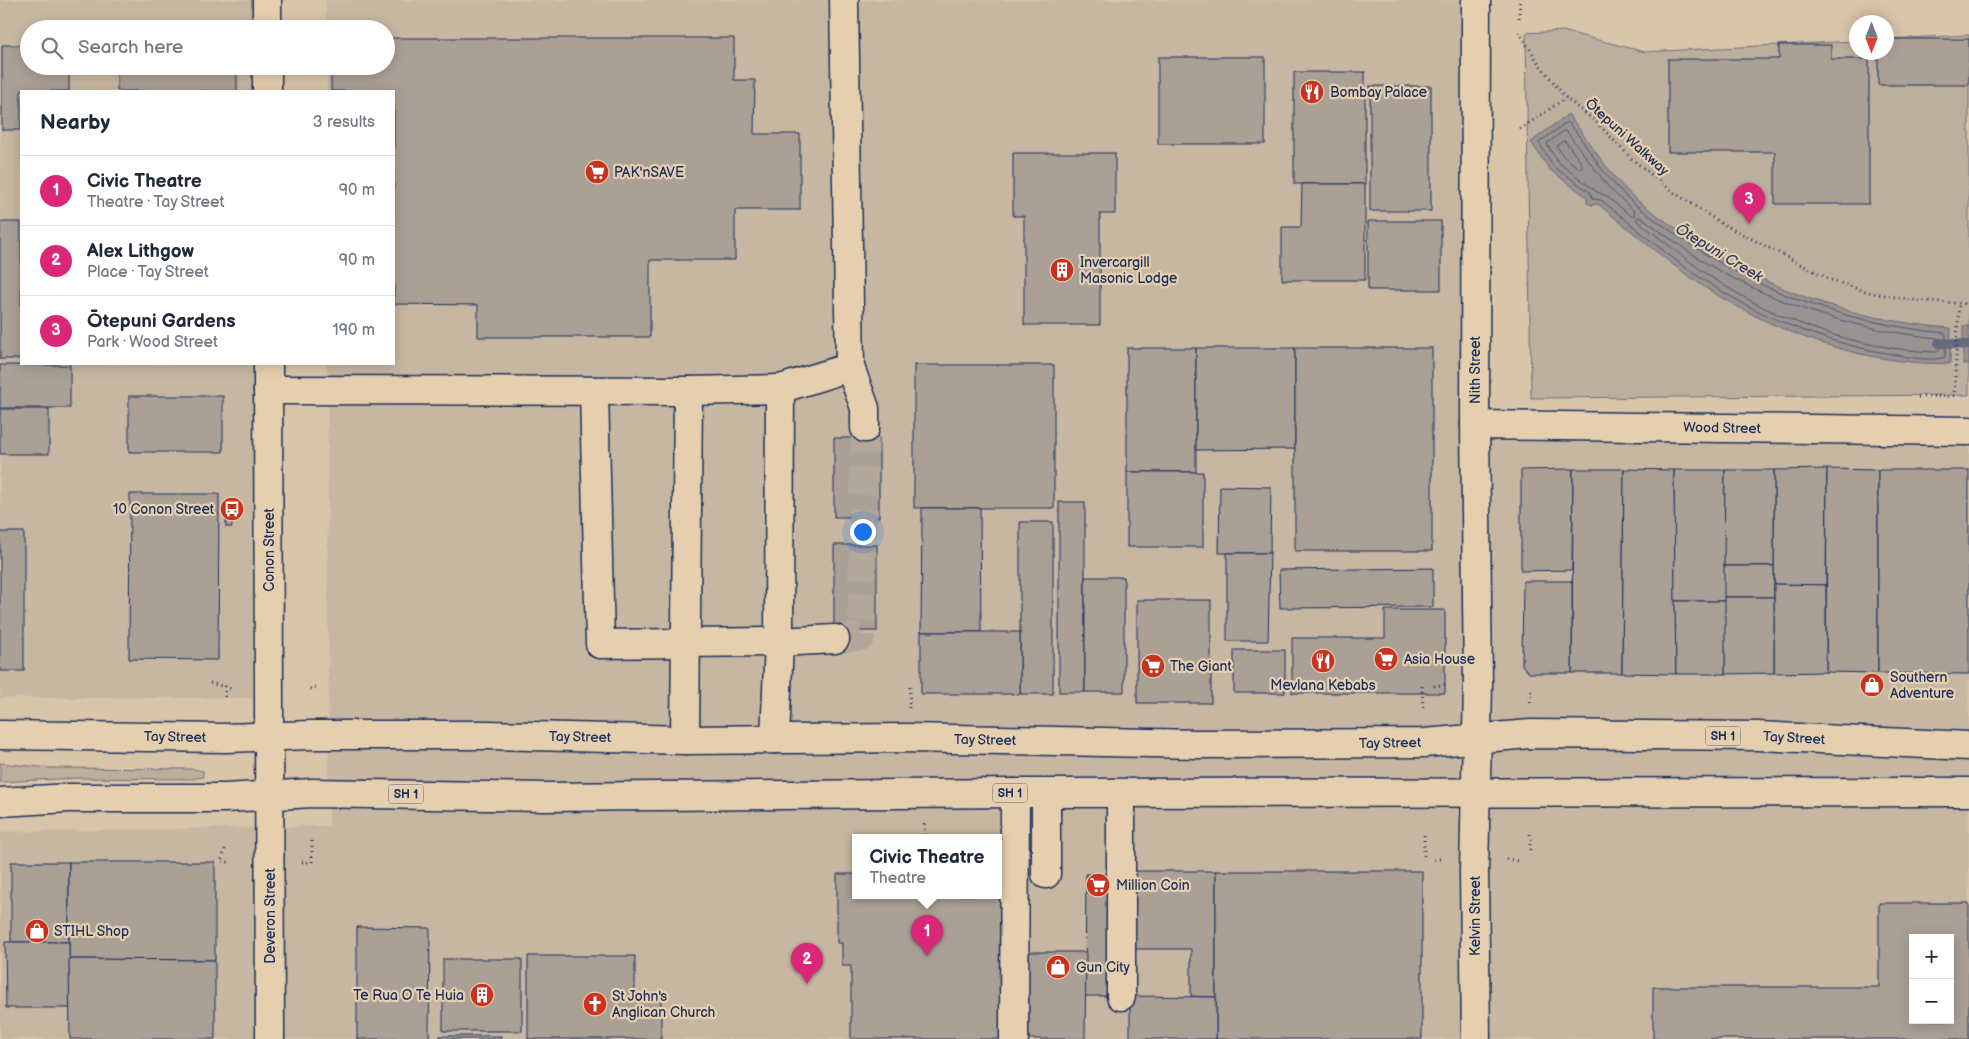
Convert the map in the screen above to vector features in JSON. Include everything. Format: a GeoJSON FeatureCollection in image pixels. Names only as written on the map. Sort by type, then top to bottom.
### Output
{"type":"FeatureCollection","features":[{"type":"Feature","properties":{"kind":"main road"},"geometry":{"type":"LineString","coordinates":[[266,0],[267,20]]}},
{"type":"Feature","properties":{"kind":"main road"},"geometry":{"type":"LineString","coordinates":[[844,0],[850,367],[865,408],[865,428]]}},
{"type":"Feature","properties":{"kind":"main road","name":"Nith Street"},"geometry":{"type":"LineString","coordinates":[[1476,0],[1475,425],[1477,739]]}},
{"type":"Feature","properties":{"kind":"main road"},"geometry":{"type":"LineString","coordinates":[[267,75],[267,90]]}},
{"type":"Feature","properties":{"kind":"main road"},"geometry":{"type":"LineString","coordinates":[[268,377],[594,391],[688,391],[780,389],[850,367]]}},
{"type":"Feature","properties":{"kind":"main road","name":"Conon Street"},"geometry":{"type":"LineString","coordinates":[[268,377],[270,794]]}},
{"type":"Feature","properties":{"kind":"main road"},"geometry":{"type":"LineString","coordinates":[[775,739],[779,642],[780,389]]}},
{"type":"Feature","properties":{"kind":"main road"},"geometry":{"type":"LineString","coordinates":[[594,391],[600,644],[779,642],[835,638]]}},
{"type":"Feature","properties":{"kind":"main road"},"geometry":{"type":"LineString","coordinates":[[685,740],[688,391]]}},
{"type":"Feature","properties":{"kind":"main road","name":"Wood Street"},"geometry":{"type":"LineString","coordinates":[[1475,425],[1969,431]]}},
{"type":"Feature","properties":{"kind":"main road","name":"Tay Street"},"geometry":{"type":"LineString","coordinates":[[0,735],[224,738],[269,735],[489,735],[685,740],[909,738],[1197,744],[1424,743],[1530,734],[1758,736],[1969,746]]}},
{"type":"Feature","properties":{"kind":"main road","name":"Kelvin Street"},"geometry":{"type":"LineString","coordinates":[[1476,1039],[1474,873],[1477,739]]}},
{"type":"Feature","properties":{"kind":"main road","name":"SH 1"},"geometry":{"type":"LineString","coordinates":[[0,802],[69,798],[224,798],[270,794],[322,793],[543,797],[1015,793],[1477,792],[1552,794],[1969,792]]}},
{"type":"Feature","properties":{"kind":"main road"},"geometry":{"type":"LineString","coordinates":[[1014,1039],[1015,793]]}},
{"type":"Feature","properties":{"kind":"main road","name":"Deveron Street"},"geometry":{"type":"LineString","coordinates":[[270,794],[270,1039]]}},
{"type":"Feature","properties":{"kind":"main road"},"geometry":{"type":"LineString","coordinates":[[1046,794],[1046,874]]}},
{"type":"Feature","properties":{"kind":"main road"},"geometry":{"type":"LineString","coordinates":[[1121,996],[1122,794]]}},
{"type":"Feature","properties":{"kind":"path"},"geometry":{"type":"LineString","coordinates":[[1520,0],[1520,18]]}},
{"type":"Feature","properties":{"kind":"path","name":"Ōtepuni Walkway"},"geometry":{"type":"LineString","coordinates":[[1520,32],[1540,65],[1566,98],[1594,120],[1633,160],[1672,191],[1719,222],[1830,280],[1867,292],[1912,300],[1969,304]]}},
{"type":"Feature","properties":{"kind":"path"},"geometry":{"type":"LineString","coordinates":[[1520,129],[1566,98]]}},
{"type":"Feature","properties":{"kind":"path"},"geometry":{"type":"LineString","coordinates":[[1954,396],[1959,304]]}},
{"type":"Feature","properties":{"kind":"path"},"geometry":{"type":"LineString","coordinates":[[210,683],[233,689]]}},
{"type":"Feature","properties":{"kind":"path"},"geometry":{"type":"LineString","coordinates":[[1434,686],[1448,684]]}},
{"type":"Feature","properties":{"kind":"path"},"geometry":{"type":"LineString","coordinates":[[224,686],[225,698]]}},
{"type":"Feature","properties":{"kind":"path"},"geometry":{"type":"LineString","coordinates":[[310,689],[318,686]]}},
{"type":"Feature","properties":{"kind":"path"},"geometry":{"type":"LineString","coordinates":[[910,686],[910,710]]}},
{"type":"Feature","properties":{"kind":"path"},"geometry":{"type":"LineString","coordinates":[[1422,686],[1423,711]]}},
{"type":"Feature","properties":{"kind":"path"},"geometry":{"type":"LineString","coordinates":[[1530,709],[1531,688]]}},
{"type":"Feature","properties":{"kind":"path"},"geometry":{"type":"LineString","coordinates":[[924,824],[924,834]]}},
{"type":"Feature","properties":{"kind":"path"},"geometry":{"type":"LineString","coordinates":[[1530,834],[1530,852]]}},
{"type":"Feature","properties":{"kind":"path"},"geometry":{"type":"LineString","coordinates":[[1424,835],[1424,857]]}},
{"type":"Feature","properties":{"kind":"path"},"geometry":{"type":"LineString","coordinates":[[302,862],[312,862],[312,838]]}},
{"type":"Feature","properties":{"kind":"path"},"geometry":{"type":"LineString","coordinates":[[224,849],[222,862],[232,862]]}},
{"type":"Feature","properties":{"kind":"path"},"geometry":{"type":"LineString","coordinates":[[1504,858],[1520,861]]}},
{"type":"Feature","properties":{"kind":"path"},"geometry":{"type":"LineString","coordinates":[[1434,859],[1444,859]]}},
{"type":"Feature","properties":{"kind":"shaded area"},"geometry":{"type":"Polygon","coordinates":[[[0,0],[253,0],[253,20],[20,20],[20,75],[253,75],[253,90],[20,90],[20,365],[253,365],[253,698],[0,698],[0,0]]]}},
{"type":"Feature","properties":{"kind":"shaded area"},"geometry":{"type":"Polygon","coordinates":[[[326,0],[1481,0],[1481,436],[1969,445],[1969,1039],[0,1039],[0,832],[329,826],[327,365],[395,365],[395,90],[327,90],[327,75],[395,75],[395,20],[326,20],[326,0]]]}},
{"type":"Feature","properties":{"kind":"shaded area"},"geometry":{"type":"Polygon","coordinates":[[[1563,31],[1645,52],[1849,41],[1849,60],[1894,60],[1894,39],[1969,35],[1969,395],[1531,398],[1526,33],[1563,31]]]}},
{"type":"Feature","properties":{"kind":"shaded area"},"geometry":{"type":"Polygon","coordinates":[[[0,763],[50,768],[193,769],[203,771],[203,777],[191,779],[76,778],[0,782],[0,763]]]}},
{"type":"Feature","properties":{"kind":"water"},"geometry":{"type":"Polygon","coordinates":[[[1568,114],[1624,188],[1652,211],[1706,248],[1738,267],[1805,297],[1876,317],[1913,324],[1951,328],[1950,364],[1885,359],[1831,346],[1779,327],[1729,302],[1706,288],[1664,258],[1598,204],[1592,205],[1587,203],[1587,197],[1550,170],[1531,142],[1568,114]]]}},
{"type":"Feature","properties":{"kind":"water"},"geometry":{"type":"Polygon","coordinates":[[[1963,326],[1969,326],[1969,364],[1963,364],[1963,326]]]}},
{"type":"Feature","properties":{"kind":"building","name":"PAK'nSAVE"},"geometry":{"type":"Polygon","coordinates":[[[395,38],[734,38],[734,80],[755,80],[754,134],[800,134],[800,210],[735,210],[735,260],[650,260],[650,337],[478,337],[478,305],[395,304],[395,90],[331,90],[331,75],[395,75],[395,38]]]}},
{"type":"Feature","properties":{"kind":"building"},"geometry":{"type":"Polygon","coordinates":[[[1894,39],[1969,39],[1969,85],[1878,85],[1878,60],[1894,60],[1894,39]]]}},
{"type":"Feature","properties":{"kind":"building"},"geometry":{"type":"Polygon","coordinates":[[[2,45],[20,45],[20,75],[69,75],[69,90],[20,90],[20,130],[2,130],[2,45]]]}},
{"type":"Feature","properties":{"kind":"building"},"geometry":{"type":"Polygon","coordinates":[[[1779,45],[1831,45],[1831,59],[1869,60],[1869,204],[1775,204],[1775,152],[1668,152],[1668,59],[1779,59],[1779,45]]]}},
{"type":"Feature","properties":{"kind":"building"},"geometry":{"type":"Polygon","coordinates":[[[1158,57],[1265,57],[1265,144],[1158,144],[1158,57]]]}},
{"type":"Feature","properties":{"kind":"building"},"geometry":{"type":"Polygon","coordinates":[[[1294,72],[1365,72],[1365,184],[1294,184],[1294,72]]]}},
{"type":"Feature","properties":{"kind":"building"},"geometry":{"type":"Polygon","coordinates":[[[117,75],[237,75],[237,90],[117,90],[117,75]]]}},
{"type":"Feature","properties":{"kind":"building"},"geometry":{"type":"Polygon","coordinates":[[[1370,86],[1431,86],[1431,211],[1370,211],[1370,86]]]}},
{"type":"Feature","properties":{"kind":"building","name":"Invercargill Masonic Lodge"},"geometry":{"type":"Polygon","coordinates":[[[1013,153],[1115,153],[1115,214],[1100,214],[1100,325],[1024,325],[1024,216],[1013,216],[1013,153]]]}},
{"type":"Feature","properties":{"kind":"building"},"geometry":{"type":"Polygon","coordinates":[[[1302,184],[1365,184],[1365,280],[1282,280],[1282,227],[1301,227],[1302,184]]]}},
{"type":"Feature","properties":{"kind":"building"},"geometry":{"type":"Polygon","coordinates":[[[1368,221],[1441,221],[1441,290],[1368,290],[1368,221]]]}},
{"type":"Feature","properties":{"kind":"building"},"geometry":{"type":"Polygon","coordinates":[[[0,222],[20,222],[20,359],[0,359],[0,222]]]}},
{"type":"Feature","properties":{"kind":"building"},"geometry":{"type":"Polygon","coordinates":[[[1127,348],[1196,348],[1196,472],[1127,472],[1127,348]]]}},
{"type":"Feature","properties":{"kind":"building"},"geometry":{"type":"Polygon","coordinates":[[[1196,348],[1295,348],[1295,449],[1196,450],[1196,348]]]}},
{"type":"Feature","properties":{"kind":"building"},"geometry":{"type":"Polygon","coordinates":[[[1295,348],[1432,348],[1432,551],[1295,551],[1295,348]]]}},
{"type":"Feature","properties":{"kind":"building"},"geometry":{"type":"Polygon","coordinates":[[[0,365],[70,365],[70,408],[0,408],[0,365]]]}},
{"type":"Feature","properties":{"kind":"building"},"geometry":{"type":"Polygon","coordinates":[[[914,365],[1054,365],[1054,508],[914,508],[914,365]]]}},
{"type":"Feature","properties":{"kind":"building"},"geometry":{"type":"Polygon","coordinates":[[[129,396],[223,396],[223,452],[129,452],[129,396]]]}},
{"type":"Feature","properties":{"kind":"building"},"geometry":{"type":"Polygon","coordinates":[[[0,409],[49,409],[49,454],[0,454],[0,409]]]}},
{"type":"Feature","properties":{"kind":"building"},"geometry":{"type":"Polygon","coordinates":[[[834,438],[879,438],[879,517],[834,517],[834,438]]]}},
{"type":"Feature","properties":{"kind":"building"},"geometry":{"type":"Polygon","coordinates":[[[1573,469],[1572,570],[1521,571],[1521,470],[1573,469]]]}},
{"type":"Feature","properties":{"kind":"building"},"geometry":{"type":"Polygon","coordinates":[[[1573,469],[1624,469],[1622,673],[1572,673],[1573,469]]]}},
{"type":"Feature","properties":{"kind":"building"},"geometry":{"type":"Polygon","coordinates":[[[1624,469],[1674,470],[1676,674],[1622,673],[1624,469]]]}},
{"type":"Feature","properties":{"kind":"building"},"geometry":{"type":"Polygon","coordinates":[[[1827,469],[1826,585],[1774,584],[1774,470],[1827,469]]]}},
{"type":"Feature","properties":{"kind":"building"},"geometry":{"type":"Polygon","coordinates":[[[1827,469],[1878,470],[1878,673],[1826,672],[1827,469]]]}},
{"type":"Feature","properties":{"kind":"building"},"geometry":{"type":"Polygon","coordinates":[[[1674,470],[1725,470],[1725,601],[1675,601],[1674,470]]]}},
{"type":"Feature","properties":{"kind":"building"},"geometry":{"type":"Polygon","coordinates":[[[1725,470],[1774,470],[1774,566],[1724,566],[1725,470]]]}},
{"type":"Feature","properties":{"kind":"building"},"geometry":{"type":"Polygon","coordinates":[[[1878,470],[1969,470],[1969,674],[1878,673],[1878,470]]]}},
{"type":"Feature","properties":{"kind":"building"},"geometry":{"type":"Polygon","coordinates":[[[1127,472],[1203,472],[1203,547],[1127,547],[1127,472]]]}},
{"type":"Feature","properties":{"kind":"building"},"geometry":{"type":"Polygon","coordinates":[[[1220,486],[1271,487],[1270,553],[1219,553],[1220,486]]]}},
{"type":"Feature","properties":{"kind":"building"},"geometry":{"type":"Polygon","coordinates":[[[130,494],[219,494],[218,660],[129,659],[130,494]]]}},
{"type":"Feature","properties":{"kind":"building"},"geometry":{"type":"Polygon","coordinates":[[[1059,502],[1085,502],[1085,692],[1059,692],[1059,502]]]}},
{"type":"Feature","properties":{"kind":"building"},"geometry":{"type":"Polygon","coordinates":[[[922,508],[980,508],[981,632],[921,632],[922,508]]]}},
{"type":"Feature","properties":{"kind":"building"},"geometry":{"type":"Polygon","coordinates":[[[226,513],[232,513],[232,527],[226,527],[226,513]]]}},
{"type":"Feature","properties":{"kind":"building"},"geometry":{"type":"Polygon","coordinates":[[[1020,522],[1053,522],[1053,694],[1020,694],[1020,522]]]}},
{"type":"Feature","properties":{"kind":"building"},"geometry":{"type":"Polygon","coordinates":[[[0,532],[24,532],[24,671],[0,671],[0,532]]]}},
{"type":"Feature","properties":{"kind":"building"},"geometry":{"type":"Polygon","coordinates":[[[834,545],[877,545],[877,631],[834,631],[834,545]]]}},
{"type":"Feature","properties":{"kind":"building"},"geometry":{"type":"Polygon","coordinates":[[[1227,553],[1270,553],[1268,641],[1227,641],[1227,553]]]}},
{"type":"Feature","properties":{"kind":"building"},"geometry":{"type":"Polygon","coordinates":[[[1724,566],[1774,566],[1774,597],[1724,597],[1724,566]]]}},
{"type":"Feature","properties":{"kind":"building"},"geometry":{"type":"Polygon","coordinates":[[[1433,568],[1433,607],[1280,608],[1279,570],[1433,568]]]}},
{"type":"Feature","properties":{"kind":"building"},"geometry":{"type":"Polygon","coordinates":[[[1085,577],[1124,577],[1124,692],[1085,692],[1085,577]]]}},
{"type":"Feature","properties":{"kind":"building"},"geometry":{"type":"Polygon","coordinates":[[[1523,581],[1572,581],[1572,673],[1529,673],[1522,665],[1523,581]]]}},
{"type":"Feature","properties":{"kind":"building"},"geometry":{"type":"Polygon","coordinates":[[[1774,584],[1826,585],[1826,672],[1774,673],[1774,584]]]}},
{"type":"Feature","properties":{"kind":"building"},"geometry":{"type":"Polygon","coordinates":[[[1724,597],[1774,597],[1774,673],[1725,674],[1724,597]]]}},
{"type":"Feature","properties":{"kind":"building"},"geometry":{"type":"Polygon","coordinates":[[[1137,600],[1211,600],[1211,703],[1137,703],[1137,600]]]}},
{"type":"Feature","properties":{"kind":"building"},"geometry":{"type":"Polygon","coordinates":[[[1675,601],[1725,601],[1725,674],[1676,674],[1675,601]]]}},
{"type":"Feature","properties":{"kind":"building"},"geometry":{"type":"Polygon","coordinates":[[[1385,610],[1445,610],[1445,693],[1292,693],[1292,638],[1385,638],[1385,610]]]}},
{"type":"Feature","properties":{"kind":"building"},"geometry":{"type":"Polygon","coordinates":[[[921,632],[1020,632],[1020,694],[921,694],[921,632]]]}},
{"type":"Feature","properties":{"kind":"building"},"geometry":{"type":"Polygon","coordinates":[[[1234,650],[1285,650],[1285,693],[1234,693],[1234,650]]]}},
{"type":"Feature","properties":{"kind":"building"},"geometry":{"type":"Polygon","coordinates":[[[11,862],[69,862],[69,942],[11,942],[11,862]]]}},
{"type":"Feature","properties":{"kind":"building"},"geometry":{"type":"Polygon","coordinates":[[[69,862],[215,862],[215,960],[69,959],[69,862]]]}},
{"type":"Feature","properties":{"kind":"building"},"geometry":{"type":"Polygon","coordinates":[[[1127,871],[1216,871],[1216,997],[1191,996],[1191,949],[1127,949],[1127,871]]]}},
{"type":"Feature","properties":{"kind":"building"},"geometry":{"type":"Polygon","coordinates":[[[1216,871],[1422,871],[1422,1039],[1216,1039],[1216,871]]]}},
{"type":"Feature","properties":{"kind":"building"},"geometry":{"type":"Polygon","coordinates":[[[837,874],[852,874],[852,899],[1002,899],[1002,874],[1018,874],[1001,1039],[851,1039],[851,966],[842,966],[842,943],[837,943],[837,874]]]}},
{"type":"Feature","properties":{"kind":"building"},"geometry":{"type":"Polygon","coordinates":[[[1086,874],[1115,874],[1115,996],[1085,996],[1086,874]]]}},
{"type":"Feature","properties":{"kind":"building"},"geometry":{"type":"Polygon","coordinates":[[[1879,903],[1969,903],[1969,1039],[1653,1039],[1653,987],[1879,987],[1879,903]]]}},
{"type":"Feature","properties":{"kind":"building"},"geometry":{"type":"Polygon","coordinates":[[[357,927],[430,928],[429,1039],[357,1039],[357,927]]]}},
{"type":"Feature","properties":{"kind":"building"},"geometry":{"type":"Polygon","coordinates":[[[5,942],[69,942],[70,1008],[6,1008],[5,942]]]}},
{"type":"Feature","properties":{"kind":"building"},"geometry":{"type":"Polygon","coordinates":[[[1024,952],[1086,952],[1085,1039],[1024,1039],[1024,952]]]}},
{"type":"Feature","properties":{"kind":"building","name":"St John's Anglican Church"},"geometry":{"type":"Polygon","coordinates":[[[528,956],[635,956],[635,995],[661,995],[661,1039],[528,1039],[528,956]]]}},
{"type":"Feature","properties":{"kind":"building"},"geometry":{"type":"Polygon","coordinates":[[[69,959],[215,960],[215,1039],[70,1039],[69,959]]]}},
{"type":"Feature","properties":{"kind":"building","name":"Te Rua O Te Huia"},"geometry":{"type":"Polygon","coordinates":[[[443,959],[522,959],[522,1031],[443,1031],[443,959]]]}},
{"type":"Feature","properties":{"kind":"building"},"geometry":{"type":"Polygon","coordinates":[[[1130,996],[1216,997],[1216,1039],[1130,1039],[1130,996]]]}},
{"type":"Feature","properties":{"kind":"building"},"geometry":{"type":"Polygon","coordinates":[[[440,1036],[501,1036],[501,1039],[440,1039],[440,1036]]]}},
{"type":"Feature","properties":{"kind":"waterway","name":"Ōtepuni Creek"},"geometry":{"type":"LineString","coordinates":[[1939,343],[1969,345]]}},
{"type":"Feature","properties":{"kind":"tunnel"},"geometry":{"type":"LineString","coordinates":[[835,639],[861,637],[865,428]]}},
{"type":"Feature","properties":{"kind":"place","name":"Bombay Palace"},"geometry":{"type":"Point","coordinates":[1312,92]}},
{"type":"Feature","properties":{"kind":"place","name":"PAK'nSAVE"},"geometry":{"type":"Point","coordinates":[597,172]}},
{"type":"Feature","properties":{"kind":"place","name":"Ōtepuni Gardens"},"geometry":{"type":"Point","coordinates":[1749,224]}},
{"type":"Feature","properties":{"kind":"place","name":"Invercargill Masonic Lodge"},"geometry":{"type":"Point","coordinates":[1062,270]}},
{"type":"Feature","properties":{"kind":"place","name":"10 Conon Street"},"geometry":{"type":"Point","coordinates":[232,509]}},
{"type":"Feature","properties":{"kind":"place","name":"Asia House"},"geometry":{"type":"Point","coordinates":[1386,659]}},
{"type":"Feature","properties":{"kind":"place","name":"Mevlana Kebabs"},"geometry":{"type":"Point","coordinates":[1323,661]}},
{"type":"Feature","properties":{"kind":"place","name":"The Giant"},"geometry":{"type":"Point","coordinates":[1153,666]}},
{"type":"Feature","properties":{"kind":"place","name":"Southern Adventure"},"geometry":{"type":"Point","coordinates":[1872,685]}},
{"type":"Feature","properties":{"kind":"place","name":"Million Coin"},"geometry":{"type":"Point","coordinates":[1098,885]}},
{"type":"Feature","properties":{"kind":"place","name":"STIHL Shop"},"geometry":{"type":"Point","coordinates":[37,931]}},
{"type":"Feature","properties":{"kind":"place","name":"Civic Theatre"},"geometry":{"type":"Point","coordinates":[927,956]}},
{"type":"Feature","properties":{"kind":"place","name":"Gun City"},"geometry":{"type":"Point","coordinates":[1058,967]}},
{"type":"Feature","properties":{"kind":"place","name":"Alex Lithgow"},"geometry":{"type":"Point","coordinates":[807,984]}},
{"type":"Feature","properties":{"kind":"place","name":"Te Rua O Te Huia"},"geometry":{"type":"Point","coordinates":[482,995]}},
{"type":"Feature","properties":{"kind":"place","name":"St John's Anglican Church"},"geometry":{"type":"Point","coordinates":[595,1004]}}]}
